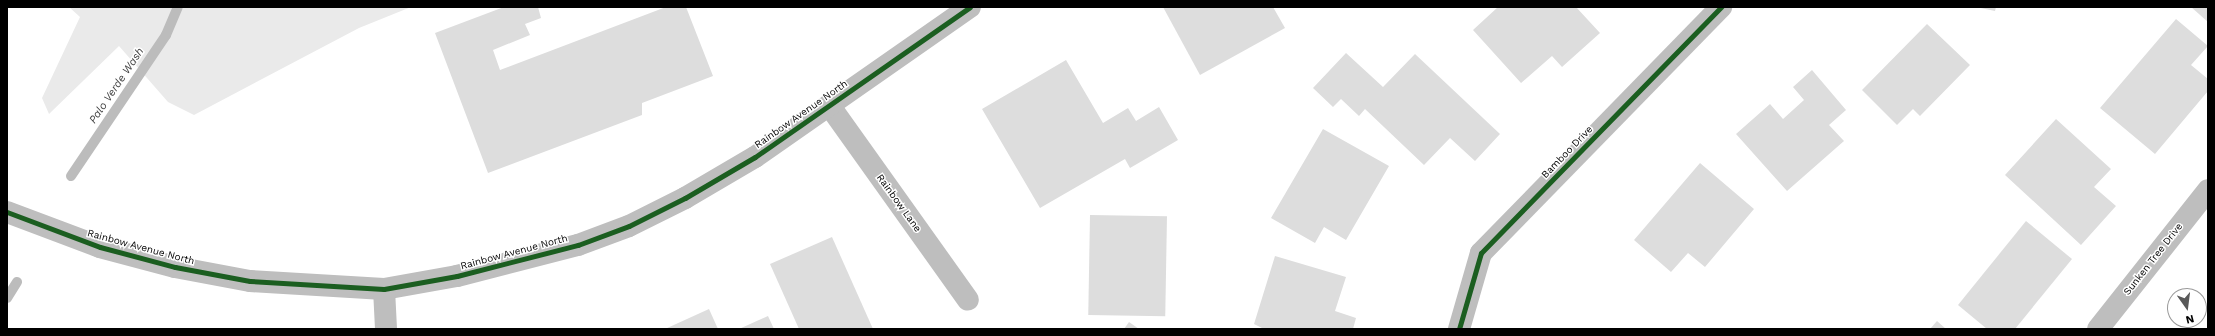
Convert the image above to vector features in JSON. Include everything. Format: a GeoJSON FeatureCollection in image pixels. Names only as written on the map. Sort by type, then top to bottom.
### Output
{"type":"FeatureCollection","features":[{"type":"Feature","properties":{"kind":"street","name":"Rainbow Avenue North"},"geometry":{"type":"LineString","coordinates":[[7,212],[100,247],[175,267],[250,281],[384,289],[484,269],[578,245],[629,226],[685,198],[755,157],[970,7]]}},
{"type":"Feature","properties":{"kind":"street","name":"Bamboo Drive"},"geometry":{"type":"LineString","coordinates":[[1459,329],[1481,253],[1721,7]]}},
{"type":"Feature","properties":{"kind":"street","name":"Rainbow Lane"},"geometry":{"type":"LineString","coordinates":[[829,106],[968,300]]}},
{"type":"Feature","properties":{"kind":"street","name":"Sunken Tree Drive"},"geometry":{"type":"LineString","coordinates":[[2098,329],[2208,190]]}},
{"type":"Feature","properties":{"kind":"street"},"geometry":{"type":"LineString","coordinates":[[384,289],[386,329]]}},
{"type":"Feature","properties":{"kind":"shaded area"},"geometry":{"type":"Polygon","coordinates":[[[69,7],[411,7],[359,28],[194,115],[168,102],[119,46],[49,114],[42,98],[80,17],[69,7]]]}},
{"type":"Feature","properties":{"kind":"building"},"geometry":{"type":"Polygon","coordinates":[[[504,7],[538,7],[541,18],[525,24],[530,35],[493,50],[500,70],[666,7],[686,7],[713,76],[642,103],[642,115],[488,173],[435,33],[504,7]]]}},
{"type":"Feature","properties":{"kind":"building"},"geometry":{"type":"Polygon","coordinates":[[[1163,7],[1273,7],[1285,28],[1200,75],[1163,7]]]}},
{"type":"Feature","properties":{"kind":"building"},"geometry":{"type":"Polygon","coordinates":[[[1498,7],[1576,7],[1600,33],[1562,67],[1552,56],[1521,83],[1473,30],[1498,7]]]}},
{"type":"Feature","properties":{"kind":"building"},"geometry":{"type":"Polygon","coordinates":[[[1976,7],[1996,7],[1995,11],[1976,7]]]}},
{"type":"Feature","properties":{"kind":"building"},"geometry":{"type":"Polygon","coordinates":[[[2191,7],[2208,7],[2208,22],[2191,7]]]}},
{"type":"Feature","properties":{"kind":"building"},"geometry":{"type":"Polygon","coordinates":[[[2176,19],[2208,46],[2191,65],[2208,79],[2208,91],[2155,154],[2100,108],[2176,19]]]}},
{"type":"Feature","properties":{"kind":"building"},"geometry":{"type":"Polygon","coordinates":[[[1927,24],[1970,65],[1920,116],[1913,109],[1897,125],[1862,90],[1927,24]]]}},
{"type":"Feature","properties":{"kind":"building"},"geometry":{"type":"Polygon","coordinates":[[[1346,53],[1383,87],[1415,54],[1500,134],[1475,161],[1450,138],[1424,165],[1365,109],[1359,116],[1341,99],[1333,107],[1313,88],[1346,53]]]}},
{"type":"Feature","properties":{"kind":"building"},"geometry":{"type":"Polygon","coordinates":[[[1066,60],[1103,123],[1128,108],[1136,121],[1159,107],[1178,140],[1130,168],[1125,159],[1040,208],[982,109],[1066,60]]]}},
{"type":"Feature","properties":{"kind":"building"},"geometry":{"type":"Polygon","coordinates":[[[1812,70],[1846,110],[1829,125],[1844,141],[1787,191],[1736,134],[1770,104],[1783,119],[1804,100],[1793,87],[1812,70]]]}},
{"type":"Feature","properties":{"kind":"building"},"geometry":{"type":"Polygon","coordinates":[[[2056,119],[2111,169],[2094,187],[2116,206],[2081,245],[2005,175],[2056,119]]]}},
{"type":"Feature","properties":{"kind":"building"},"geometry":{"type":"Polygon","coordinates":[[[1323,129],[1389,166],[1346,240],[1324,227],[1315,243],[1271,218],[1323,129]]]}},
{"type":"Feature","properties":{"kind":"building"},"geometry":{"type":"Polygon","coordinates":[[[1700,163],[1754,209],[1705,267],[1688,253],[1671,272],[1634,240],[1700,163]]]}},
{"type":"Feature","properties":{"kind":"building"},"geometry":{"type":"Polygon","coordinates":[[[1090,215],[1167,216],[1165,316],[1088,315],[1090,215]]]}},
{"type":"Feature","properties":{"kind":"building"},"geometry":{"type":"Polygon","coordinates":[[[2026,221],[2072,259],[2015,329],[1987,329],[1958,305],[2026,221]]]}},
{"type":"Feature","properties":{"kind":"building"},"geometry":{"type":"Polygon","coordinates":[[[832,237],[873,329],[799,329],[770,264],[832,237]]]}},
{"type":"Feature","properties":{"kind":"building"},"geometry":{"type":"Polygon","coordinates":[[[1275,256],[1346,277],[1335,311],[1356,318],[1353,329],[1264,329],[1254,324],[1275,256]]]}},
{"type":"Feature","properties":{"kind":"building"},"geometry":{"type":"Polygon","coordinates":[[[709,309],[718,329],[665,329],[709,309]]]}},
{"type":"Feature","properties":{"kind":"building"},"geometry":{"type":"Polygon","coordinates":[[[768,316],[774,329],[739,329],[768,316]]]}},
{"type":"Feature","properties":{"kind":"building"},"geometry":{"type":"Polygon","coordinates":[[[1937,321],[1946,329],[1930,329],[1937,321]]]}},
{"type":"Feature","properties":{"kind":"building"},"geometry":{"type":"Polygon","coordinates":[[[1129,322],[1139,329],[1124,329],[1129,322]]]}},
{"type":"Feature","properties":{"kind":"waterway","name":"Palo Verde Wash"},"geometry":{"type":"LineString","coordinates":[[71,176],[166,35],[178,7]]}},
{"type":"Feature","properties":{"kind":"waterway","name":"Palo Verde Wash"},"geometry":{"type":"LineString","coordinates":[[7,298],[17,282]]}},
{"type":"Feature","properties":{"kind":"cycle path"},"geometry":{"type":"LineString","coordinates":[[7,212],[100,247],[175,267],[250,281],[384,289],[457,276],[578,245],[629,226],[685,198],[755,157],[970,7]]}},
{"type":"Feature","properties":{"kind":"cycle path"},"geometry":{"type":"LineString","coordinates":[[1459,329],[1481,253],[1721,7]]}}]}
